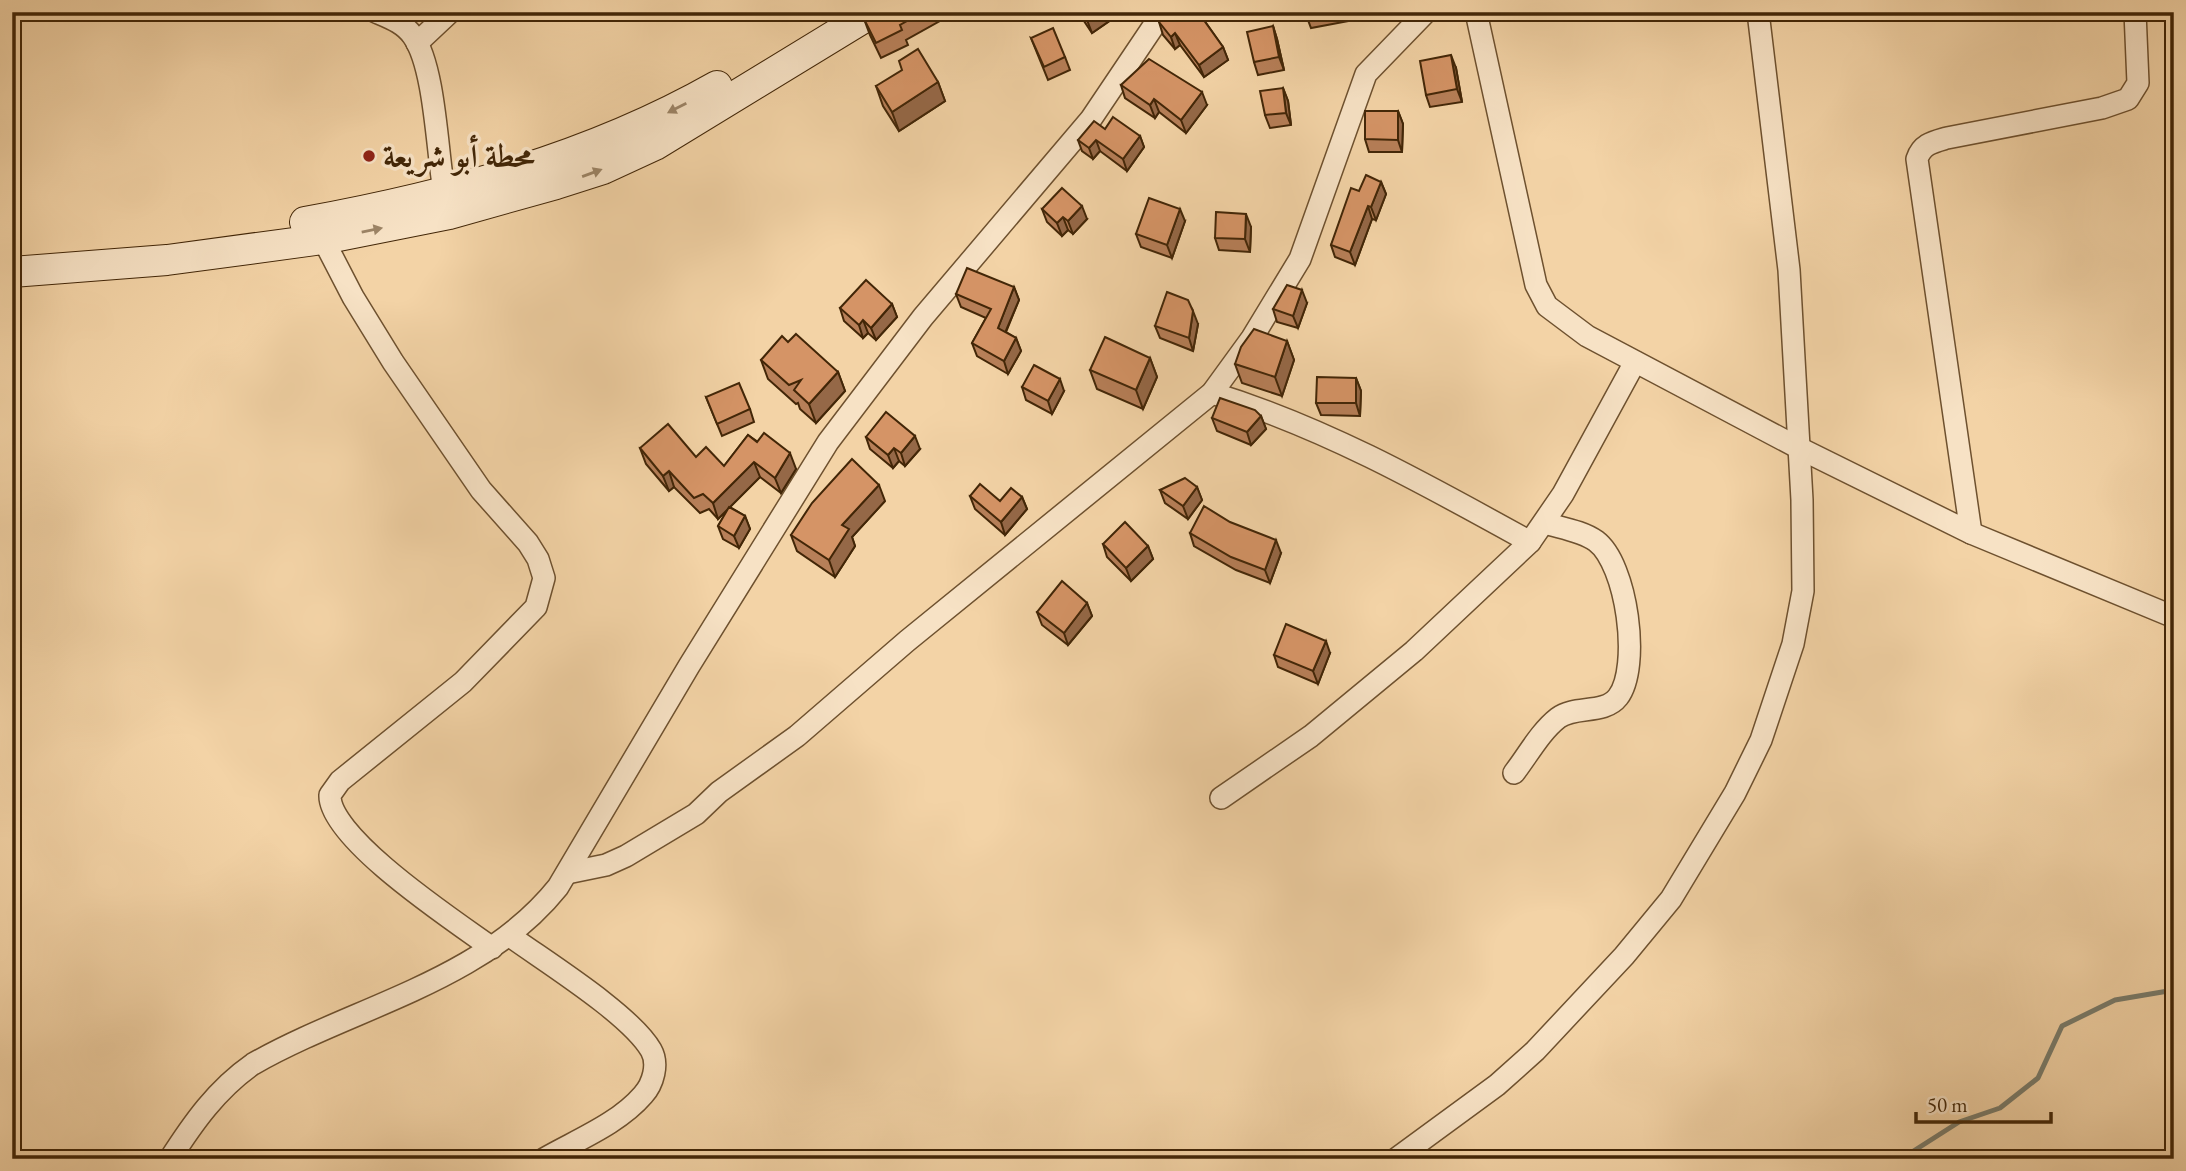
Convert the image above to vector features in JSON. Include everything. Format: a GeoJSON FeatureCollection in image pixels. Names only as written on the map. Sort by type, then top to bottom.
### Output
{"type":"FeatureCollection","features":[{"type":"Feature","properties":{"kind":"main road"},"geometry":{"type":"LineString","coordinates":[[12,254],[188,241],[318,219],[444,191],[564,157],[640,127],[698,97],[842,12]]}},
{"type":"Feature","properties":{"kind":"main road"},"geometry":{"type":"LineString","coordinates":[[12,272],[167,260],[323,239],[483,206],[603,169],[676,134],[873,12]]}},
{"type":"Feature","properties":{"kind":"street"},"geometry":{"type":"LineString","coordinates":[[376,12],[402,24],[417,43],[433,110],[444,191]]}},
{"type":"Feature","properties":{"kind":"street"},"geometry":{"type":"LineString","coordinates":[[417,43],[450,12]]}},
{"type":"Feature","properties":{"kind":"street"},"geometry":{"type":"LineString","coordinates":[[170,1159],[204,1110],[234,1078],[253,1065],[278,1050],[458,969],[510,936],[542,906],[567,873],[689,666],[828,442],[923,317],[1091,119],[1163,12]]}},
{"type":"Feature","properties":{"kind":"street"},"geometry":{"type":"LineString","coordinates":[[567,873],[595,868],[626,856],[696,814],[719,792],[797,736],[906,642],[1212,393],[1252,338],[1300,259],[1366,74],[1426,12]]}},
{"type":"Feature","properties":{"kind":"street"},"geometry":{"type":"LineString","coordinates":[[1476,12],[1541,298],[1547,306],[1587,336],[1797,447],[1971,533],[2174,617]]}},
{"type":"Feature","properties":{"kind":"street"},"geometry":{"type":"LineString","coordinates":[[1396,1159],[1497,1085],[1576,1010],[1671,899],[1735,793],[1761,740],[1800,618],[1805,550],[1797,447],[1789,270],[1758,12]]}},
{"type":"Feature","properties":{"kind":"street"},"geometry":{"type":"LineString","coordinates":[[1971,533],[1917,159],[1920,150],[1928,144],[1947,138],[2102,108],[2129,99],[2138,83],[2135,12]]}},
{"type":"Feature","properties":{"kind":"street"},"geometry":{"type":"LineString","coordinates":[[323,239],[353,297],[393,362],[468,472],[528,543],[538,559],[544,578],[536,607],[463,682],[340,781],[330,795],[332,812],[368,852],[492,948]]}},
{"type":"Feature","properties":{"kind":"street"},"geometry":{"type":"LineString","coordinates":[[1221,798],[1311,736],[1414,651],[1530,542],[1545,523],[1636,362]]}},
{"type":"Feature","properties":{"kind":"street"},"geometry":{"type":"LineString","coordinates":[[1212,393],[1289,418],[1423,483],[1530,542]]}},
{"type":"Feature","properties":{"kind":"street"},"geometry":{"type":"LineString","coordinates":[[1514,772],[1559,717],[1611,703],[1618,696],[1627,672],[1625,604],[1619,577],[1610,558],[1597,542],[1545,523]]}},
{"type":"Feature","properties":{"kind":"street"},"geometry":{"type":"LineString","coordinates":[[510,936],[624,1019],[652,1051],[655,1063],[645,1094],[627,1110],[544,1159]]}},
{"type":"Feature","properties":{"kind":"building"},"geometry":{"type":"Polygon","coordinates":[[[875,12],[923,12],[900,25],[902,30],[876,43],[864,19],[875,12]]]}},
{"type":"Feature","properties":{"kind":"building"},"geometry":{"type":"Polygon","coordinates":[[[1082,12],[1099,12],[1087,20],[1082,12]]]}},
{"type":"Feature","properties":{"kind":"building"},"geometry":{"type":"Polygon","coordinates":[[[1165,12],[1198,12],[1223,47],[1199,65],[1175,33],[1171,37],[1159,22],[1165,12]]]}},
{"type":"Feature","properties":{"kind":"building"},"geometry":{"type":"Polygon","coordinates":[[[1273,26],[1279,57],[1254,62],[1247,32],[1273,26]]]}},
{"type":"Feature","properties":{"kind":"building"},"geometry":{"type":"Polygon","coordinates":[[[1053,28],[1065,57],[1044,67],[1031,38],[1053,28]]]}},
{"type":"Feature","properties":{"kind":"building"},"geometry":{"type":"Polygon","coordinates":[[[918,49],[938,82],[892,112],[876,86],[902,70],[899,61],[918,49]]]}},
{"type":"Feature","properties":{"kind":"building"},"geometry":{"type":"Polygon","coordinates":[[[1451,55],[1457,89],[1426,95],[1420,61],[1451,55]]]}},
{"type":"Feature","properties":{"kind":"building"},"geometry":{"type":"Polygon","coordinates":[[[1149,59],[1202,92],[1181,120],[1154,99],[1150,105],[1121,85],[1149,59]]]}},
{"type":"Feature","properties":{"kind":"building"},"geometry":{"type":"Polygon","coordinates":[[[1283,88],[1286,113],[1265,115],[1260,91],[1283,88]]]}},
{"type":"Feature","properties":{"kind":"building"},"geometry":{"type":"Polygon","coordinates":[[[1365,111],[1398,111],[1398,140],[1365,139],[1365,111]]]}},
{"type":"Feature","properties":{"kind":"building"},"geometry":{"type":"Polygon","coordinates":[[[1113,117],[1140,136],[1123,159],[1096,140],[1089,148],[1078,140],[1094,121],[1105,129],[1113,117]]]}},
{"type":"Feature","properties":{"kind":"building"},"geometry":{"type":"Polygon","coordinates":[[[1366,175],[1381,182],[1371,207],[1368,206],[1350,252],[1331,245],[1351,188],[1359,191],[1366,175]]]}},
{"type":"Feature","properties":{"kind":"building"},"geometry":{"type":"Polygon","coordinates":[[[1062,188],[1082,206],[1068,221],[1063,217],[1057,223],[1042,209],[1062,188]]]}},
{"type":"Feature","properties":{"kind":"building"},"geometry":{"type":"Polygon","coordinates":[[[1149,198],[1180,209],[1167,245],[1136,234],[1149,198]]]}},
{"type":"Feature","properties":{"kind":"building"},"geometry":{"type":"Polygon","coordinates":[[[1216,212],[1246,214],[1245,239],[1215,238],[1216,212]]]}},
{"type":"Feature","properties":{"kind":"building"},"geometry":{"type":"Polygon","coordinates":[[[967,268],[1014,287],[998,328],[1016,338],[1004,361],[972,343],[991,309],[956,294],[967,268]]]}},
{"type":"Feature","properties":{"kind":"building"},"geometry":{"type":"Polygon","coordinates":[[[866,280],[892,304],[871,328],[863,320],[859,325],[840,308],[866,280]]]}},
{"type":"Feature","properties":{"kind":"building"},"geometry":{"type":"Polygon","coordinates":[[[1287,285],[1302,290],[1293,316],[1273,309],[1287,285]]]}},
{"type":"Feature","properties":{"kind":"building"},"geometry":{"type":"Polygon","coordinates":[[[1167,292],[1188,300],[1193,311],[1189,338],[1155,326],[1167,292]]]}},
{"type":"Feature","properties":{"kind":"building"},"geometry":{"type":"Polygon","coordinates":[[[1254,329],[1287,341],[1275,377],[1235,364],[1241,347],[1254,329]]]}},
{"type":"Feature","properties":{"kind":"building"},"geometry":{"type":"Polygon","coordinates":[[[796,334],[838,372],[809,404],[794,390],[801,380],[789,385],[761,360],[782,336],[788,342],[796,334]]]}},
{"type":"Feature","properties":{"kind":"building"},"geometry":{"type":"Polygon","coordinates":[[[1105,337],[1150,358],[1136,390],[1090,370],[1105,337]]]}},
{"type":"Feature","properties":{"kind":"building"},"geometry":{"type":"Polygon","coordinates":[[[1034,365],[1060,379],[1048,401],[1022,387],[1034,365]]]}},
{"type":"Feature","properties":{"kind":"building"},"geometry":{"type":"Polygon","coordinates":[[[1317,377],[1356,378],[1356,403],[1316,403],[1317,377]]]}},
{"type":"Feature","properties":{"kind":"building"},"geometry":{"type":"Polygon","coordinates":[[[739,383],[750,409],[717,424],[706,397],[739,383]]]}},
{"type":"Feature","properties":{"kind":"building"},"geometry":{"type":"Polygon","coordinates":[[[1220,398],[1255,410],[1261,416],[1247,432],[1212,418],[1220,398]]]}},
{"type":"Feature","properties":{"kind":"building"},"geometry":{"type":"Polygon","coordinates":[[[886,412],[915,436],[901,453],[894,448],[888,455],[866,437],[886,412]]]}},
{"type":"Feature","properties":{"kind":"building"},"geometry":{"type":"Polygon","coordinates":[[[668,424],[696,457],[706,447],[724,466],[748,435],[757,442],[764,433],[790,453],[775,478],[754,462],[713,503],[703,494],[694,498],[669,471],[663,476],[640,448],[668,424]]]}},
{"type":"Feature","properties":{"kind":"building"},"geometry":{"type":"Polygon","coordinates":[[[852,459],[879,485],[842,525],[849,529],[829,560],[791,535],[812,503],[852,459]]]}},
{"type":"Feature","properties":{"kind":"building"},"geometry":{"type":"Polygon","coordinates":[[[1185,478],[1197,487],[1183,506],[1160,490],[1185,478]]]}},
{"type":"Feature","properties":{"kind":"building"},"geometry":{"type":"Polygon","coordinates":[[[980,484],[1000,501],[1011,488],[1022,497],[1001,522],[970,496],[980,484]]]}},
{"type":"Feature","properties":{"kind":"building"},"geometry":{"type":"Polygon","coordinates":[[[1204,506],[1230,522],[1276,540],[1265,570],[1231,557],[1190,533],[1204,506]]]}},
{"type":"Feature","properties":{"kind":"building"},"geometry":{"type":"Polygon","coordinates":[[[729,507],[745,516],[734,536],[718,526],[729,507]]]}},
{"type":"Feature","properties":{"kind":"building"},"geometry":{"type":"Polygon","coordinates":[[[1125,522],[1148,546],[1126,568],[1103,544],[1125,522]]]}},
{"type":"Feature","properties":{"kind":"building"},"geometry":{"type":"Polygon","coordinates":[[[1062,581],[1087,603],[1064,633],[1037,612],[1062,581]]]}},
{"type":"Feature","properties":{"kind":"building"},"geometry":{"type":"Polygon","coordinates":[[[1286,624],[1326,641],[1313,671],[1274,655],[1286,624]]]}},
{"type":"Feature","properties":{"kind":"waterway"},"geometry":{"type":"LineString","coordinates":[[1901,1159],[1959,1122],[2000,1108],[2038,1078],[2062,1026],[2115,1000],[2174,990]]}},
{"type":"Feature","properties":{"kind":"place","name":"محطة أبو شريعة"},"geometry":{"type":"Point","coordinates":[369,156]}}]}
